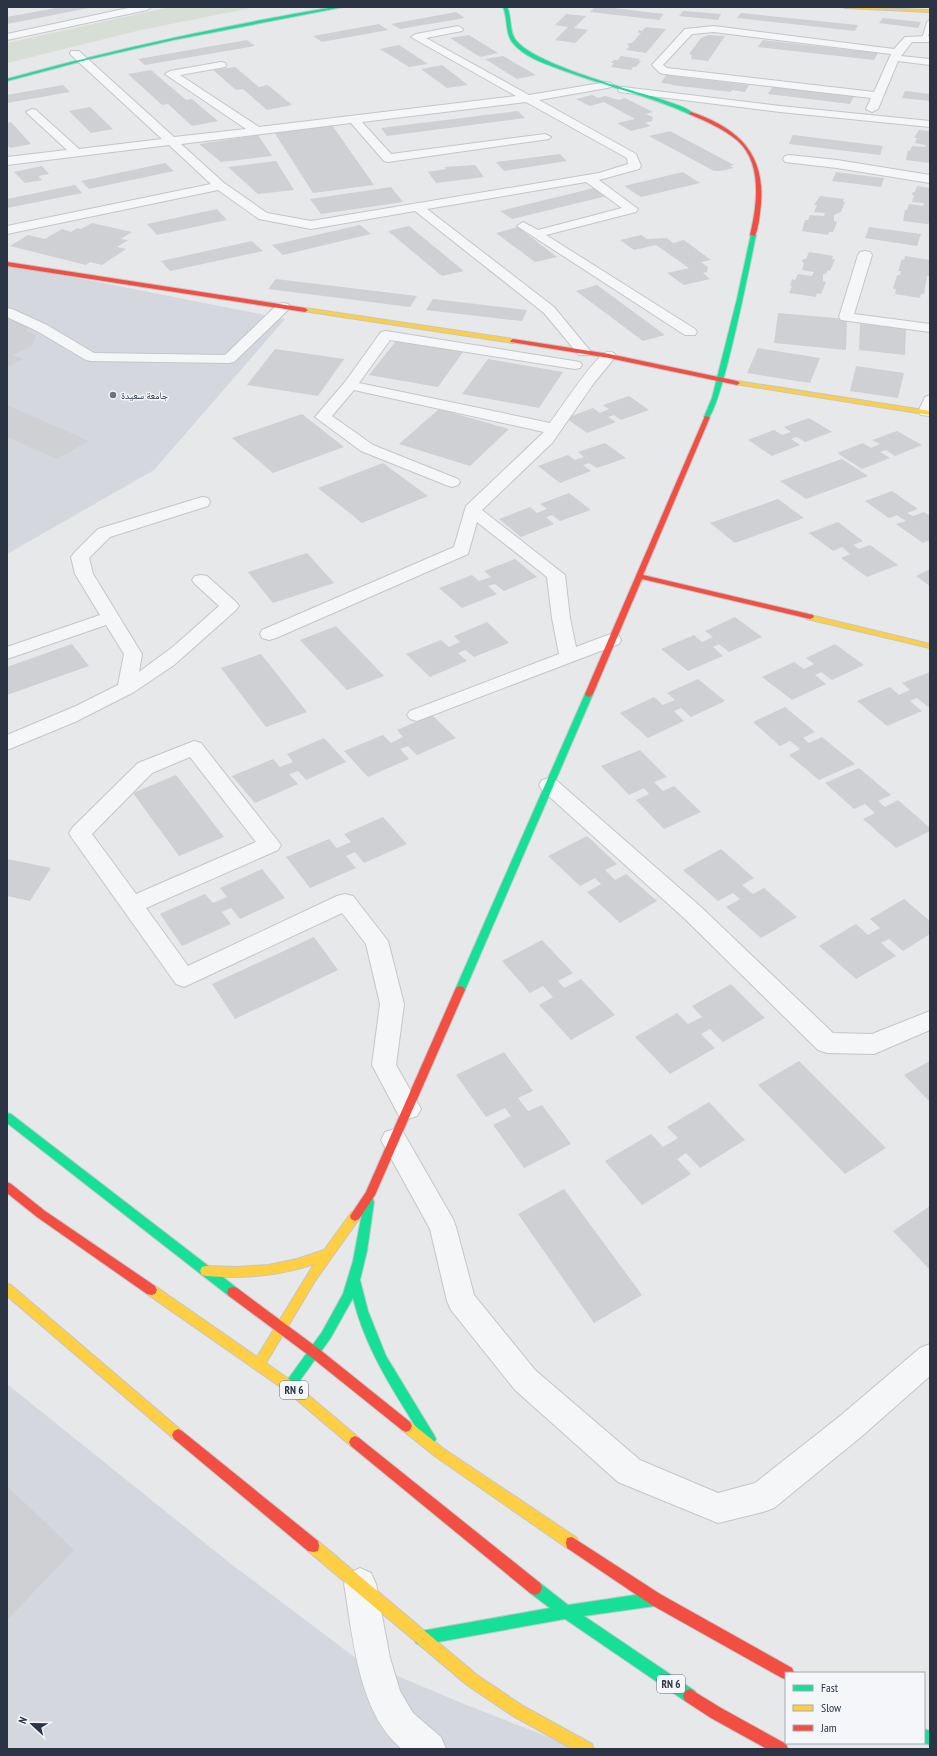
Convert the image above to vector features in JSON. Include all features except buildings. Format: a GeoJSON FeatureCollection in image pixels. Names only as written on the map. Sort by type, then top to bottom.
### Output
{"type":"FeatureCollection","features":[{"type":"Feature","properties":{"kind":"street"},"geometry":{"type":"LineString","coordinates":[[7,37],[147,7]]}},
{"type":"Feature","properties":{"kind":"street"},"geometry":{"type":"LineString","coordinates":[[7,80],[78,57],[262,13],[299,7]]}},
{"type":"Feature","properties":{"kind":"street"},"geometry":{"type":"LineString","coordinates":[[7,70],[341,7]]}},
{"type":"Feature","properties":{"kind":"street"},"geometry":{"type":"LineString","coordinates":[[845,7],[930,11]]}},
{"type":"Feature","properties":{"kind":"street"},"geometry":{"type":"LineString","coordinates":[[289,1386],[315,1353],[337,1317],[354,1279],[370,1196],[640,576],[715,398],[721,380],[755,227],[759,190],[752,162],[743,144],[714,124],[679,107],[623,90],[548,63],[520,47],[510,34],[509,9]]}},
{"type":"Feature","properties":{"kind":"street"},"geometry":{"type":"LineString","coordinates":[[78,57],[220,186],[263,216],[311,225],[588,178],[635,166],[632,156],[526,99],[416,37],[458,29]]}},
{"type":"Feature","properties":{"kind":"street"},"geometry":{"type":"LineString","coordinates":[[878,96],[664,71],[657,65],[689,31],[714,29],[896,55],[930,62]]}},
{"type":"Feature","properties":{"kind":"street"},"geometry":{"type":"LineString","coordinates":[[868,117],[896,55],[909,39],[927,38]]}},
{"type":"Feature","properties":{"kind":"street"},"geometry":{"type":"LineString","coordinates":[[221,65],[170,74],[256,130]]}},
{"type":"Feature","properties":{"kind":"street"},"geometry":{"type":"LineString","coordinates":[[7,161],[170,140],[526,99],[606,84]]}},
{"type":"Feature","properties":{"kind":"street"},"geometry":{"type":"LineString","coordinates":[[623,90],[780,109],[930,124]]}},
{"type":"Feature","properties":{"kind":"street"},"geometry":{"type":"LineString","coordinates":[[32,112],[76,152]]}},
{"type":"Feature","properties":{"kind":"street"},"geometry":{"type":"LineString","coordinates":[[354,119],[388,158],[545,137]]}},
{"type":"Feature","properties":{"kind":"street"},"geometry":{"type":"LineString","coordinates":[[789,160],[837,164],[930,179]]}},
{"type":"Feature","properties":{"kind":"street"},"geometry":{"type":"LineString","coordinates":[[536,234],[632,209],[588,178]]}},
{"type":"Feature","properties":{"kind":"street"},"geometry":{"type":"LineString","coordinates":[[7,230],[220,186]]}},
{"type":"Feature","properties":{"kind":"street"},"geometry":{"type":"LineString","coordinates":[[417,207],[549,310],[584,352]]}},
{"type":"Feature","properties":{"kind":"street"},"geometry":{"type":"LineString","coordinates":[[523,226],[690,332]]}},
{"type":"Feature","properties":{"kind":"street"},"geometry":{"type":"LineString","coordinates":[[865,255],[846,317],[930,328]]}},
{"type":"Feature","properties":{"kind":"street"},"geometry":{"type":"LineString","coordinates":[[7,264],[609,356],[721,380],[929,408]]}},
{"type":"Feature","properties":{"kind":"street"},"geometry":{"type":"LineString","coordinates":[[7,312],[42,328],[91,357],[209,360],[229,359],[283,306]]}},
{"type":"Feature","properties":{"kind":"street"},"geometry":{"type":"LineString","coordinates":[[452,482],[367,448],[323,417],[350,385],[386,335],[575,365]]}},
{"type":"Feature","properties":{"kind":"street"},"geometry":{"type":"LineString","coordinates":[[269,634],[462,550],[472,510],[546,440],[589,380],[609,356]]}},
{"type":"Feature","properties":{"kind":"street"},"geometry":{"type":"LineString","coordinates":[[350,385],[554,429]]}},
{"type":"Feature","properties":{"kind":"street"},"geometry":{"type":"LineString","coordinates":[[128,688],[133,654],[84,574],[80,557],[104,533],[202,502]]}},
{"type":"Feature","properties":{"kind":"street"},"geometry":{"type":"LineString","coordinates":[[472,510],[556,575],[561,618],[569,656]]}},
{"type":"Feature","properties":{"kind":"street"},"geometry":{"type":"LineString","coordinates":[[640,576],[930,646]]}},
{"type":"Feature","properties":{"kind":"street"},"geometry":{"type":"LineString","coordinates":[[7,743],[62,720],[128,688],[192,642],[230,606],[201,580]]}},
{"type":"Feature","properties":{"kind":"street"},"geometry":{"type":"LineString","coordinates":[[7,653],[111,617]]}},
{"type":"Feature","properties":{"kind":"street"},"geometry":{"type":"LineString","coordinates":[[417,715],[612,640]]}},
{"type":"Feature","properties":{"kind":"street"},"geometry":{"type":"LineString","coordinates":[[132,905],[270,845],[194,748],[145,768],[80,833],[184,978],[345,902],[377,941],[392,1004],[384,1065],[408,1109]]}},
{"type":"Feature","properties":{"kind":"street"},"geometry":{"type":"LineString","coordinates":[[549,785],[693,914],[827,1043],[874,1044],[930,1020]]}},
{"type":"Feature","properties":{"kind":"street"},"geometry":{"type":"LineString","coordinates":[[7,1117],[279,1328],[315,1353],[440,1453],[655,1599],[785,1672]]}},
{"type":"Feature","properties":{"kind":"street"},"geometry":{"type":"LineString","coordinates":[[394,1140],[443,1227],[461,1301],[525,1380],[629,1471],[718,1508],[763,1497],[851,1426],[930,1358]]}},
{"type":"Feature","properties":{"kind":"street","name":"RN 6"},"geometry":{"type":"LineString","coordinates":[[7,1187],[42,1214],[289,1386],[403,1482],[566,1612],[639,1663],[716,1713],[781,1749]]}},
{"type":"Feature","properties":{"kind":"street"},"geometry":{"type":"LineString","coordinates":[[259,1364],[279,1328],[327,1254],[370,1196]]}},
{"type":"Feature","properties":{"kind":"street"},"geometry":{"type":"LineString","coordinates":[[205,1271],[229,1274],[255,1274],[286,1269],[327,1254]]}},
{"type":"Feature","properties":{"kind":"street"},"geometry":{"type":"LineString","coordinates":[[354,1279],[364,1317],[381,1359],[440,1453]]}},
{"type":"Feature","properties":{"kind":"street"},"geometry":{"type":"LineString","coordinates":[[7,1289],[141,1405],[360,1584],[421,1638],[472,1680],[518,1711],[587,1749]]}},
{"type":"Feature","properties":{"kind":"street"},"geometry":{"type":"LineString","coordinates":[[360,1584],[380,1686],[389,1707],[401,1725],[429,1749]]}},
{"type":"Feature","properties":{"kind":"street"},"geometry":{"type":"LineString","coordinates":[[421,1638],[566,1612],[655,1599]]}},
{"type":"Feature","properties":{"kind":"lane"},"geometry":{"type":"LineString","coordinates":[[927,38],[930,22]]}},
{"type":"Feature","properties":{"kind":"shaded area"},"geometry":{"type":"Polygon","coordinates":[[[170,7],[256,7],[141,30],[7,63],[7,43],[170,7]]]}},
{"type":"Feature","properties":{"kind":"shaded area","name":"جامعة سعيدة"},"geometry":{"type":"Polygon","coordinates":[[[7,264],[285,319],[154,470],[7,554],[7,264]]]}},
{"type":"Feature","properties":{"kind":"shaded area"},"geometry":{"type":"Polygon","coordinates":[[[7,1384],[231,1564],[357,1659],[464,1704],[579,1749],[7,1749],[7,1384]]]}},
{"type":"Feature","properties":{"kind":"traffic: fast"},"geometry":{"type":"LineString","coordinates":[[7,80],[131,48],[257,22],[341,7]]}},
{"type":"Feature","properties":{"kind":"traffic: fast"},"geometry":{"type":"LineString","coordinates":[[505,7],[508,16],[510,33],[514,41],[519,47],[532,55],[581,75],[667,103],[691,113]]}},
{"type":"Feature","properties":{"kind":"traffic: fast"},"geometry":{"type":"LineString","coordinates":[[707,417],[715,398],[740,299],[753,235]]}},
{"type":"Feature","properties":{"kind":"traffic: fast"},"geometry":{"type":"LineString","coordinates":[[460,990],[589,694]]}},
{"type":"Feature","properties":{"kind":"traffic: fast"},"geometry":{"type":"LineString","coordinates":[[7,1117],[233,1292]]}},
{"type":"Feature","properties":{"kind":"traffic: fast"},"geometry":{"type":"LineString","coordinates":[[289,1386],[326,1336],[349,1295],[359,1261],[369,1202]]}},
{"type":"Feature","properties":{"kind":"traffic: fast"},"geometry":{"type":"LineString","coordinates":[[354,1279],[362,1311],[381,1359],[430,1439]]}},
{"type":"Feature","properties":{"kind":"traffic: fast"},"geometry":{"type":"LineString","coordinates":[[535,1588],[566,1612],[690,1696]]}},
{"type":"Feature","properties":{"kind":"traffic: fast"},"geometry":{"type":"LineString","coordinates":[[421,1638],[566,1612],[655,1599]]}},
{"type":"Feature","properties":{"kind":"traffic: fast"},"geometry":{"type":"LineString","coordinates":[[925,1736],[930,1738]]}},
{"type":"Feature","properties":{"kind":"traffic: slow"},"geometry":{"type":"LineString","coordinates":[[845,7],[930,11]]}},
{"type":"Feature","properties":{"kind":"traffic: slow"},"geometry":{"type":"LineString","coordinates":[[305,310],[513,341]]}},
{"type":"Feature","properties":{"kind":"traffic: slow"},"geometry":{"type":"LineString","coordinates":[[737,383],[930,413]]}},
{"type":"Feature","properties":{"kind":"traffic: slow"},"geometry":{"type":"LineString","coordinates":[[810,617],[930,646]]}},
{"type":"Feature","properties":{"kind":"traffic: slow"},"geometry":{"type":"LineString","coordinates":[[259,1364],[311,1277],[355,1216]]}},
{"type":"Feature","properties":{"kind":"traffic: slow"},"geometry":{"type":"LineString","coordinates":[[206,1271],[253,1272],[268,1270],[297,1264],[327,1254]]}},
{"type":"Feature","properties":{"kind":"traffic: slow"},"geometry":{"type":"LineString","coordinates":[[7,1289],[178,1435]]}},
{"type":"Feature","properties":{"kind":"traffic: slow"},"geometry":{"type":"LineString","coordinates":[[151,1290],[289,1386],[355,1442]]}},
{"type":"Feature","properties":{"kind":"traffic: slow"},"geometry":{"type":"LineString","coordinates":[[406,1426],[440,1453],[572,1543]]}},
{"type":"Feature","properties":{"kind":"traffic: slow"},"geometry":{"type":"LineString","coordinates":[[313,1546],[472,1680],[518,1711],[587,1749]]}},
{"type":"Feature","properties":{"kind":"traffic: jam"},"geometry":{"type":"LineString","coordinates":[[691,113],[719,127],[740,140],[750,155],[757,177],[758,188],[757,212],[753,235]]}},
{"type":"Feature","properties":{"kind":"traffic: jam"},"geometry":{"type":"LineString","coordinates":[[7,264],[305,310]]}},
{"type":"Feature","properties":{"kind":"traffic: jam"},"geometry":{"type":"LineString","coordinates":[[513,341],[609,356],[737,383]]}},
{"type":"Feature","properties":{"kind":"traffic: jam"},"geometry":{"type":"LineString","coordinates":[[589,694],[707,417]]}},
{"type":"Feature","properties":{"kind":"traffic: jam"},"geometry":{"type":"LineString","coordinates":[[640,576],[810,617]]}},
{"type":"Feature","properties":{"kind":"traffic: jam"},"geometry":{"type":"LineString","coordinates":[[355,1216],[370,1195],[460,990]]}},
{"type":"Feature","properties":{"kind":"traffic: jam"},"geometry":{"type":"LineString","coordinates":[[7,1187],[41,1214],[151,1290]]}},
{"type":"Feature","properties":{"kind":"traffic: jam"},"geometry":{"type":"LineString","coordinates":[[233,1292],[315,1353],[406,1426]]}},
{"type":"Feature","properties":{"kind":"traffic: jam"},"geometry":{"type":"LineString","coordinates":[[178,1435],[313,1546]]}},
{"type":"Feature","properties":{"kind":"traffic: jam"},"geometry":{"type":"LineString","coordinates":[[355,1442],[535,1588]]}},
{"type":"Feature","properties":{"kind":"traffic: jam"},"geometry":{"type":"LineString","coordinates":[[572,1543],[655,1599],[785,1672]]}},
{"type":"Feature","properties":{"kind":"traffic: jam"},"geometry":{"type":"LineString","coordinates":[[690,1696],[716,1713],[781,1749]]}},
{"type":"Feature","properties":{"kind":"place","name":"جامعة سعيدة"},"geometry":{"type":"Point","coordinates":[113,395]}}]}
